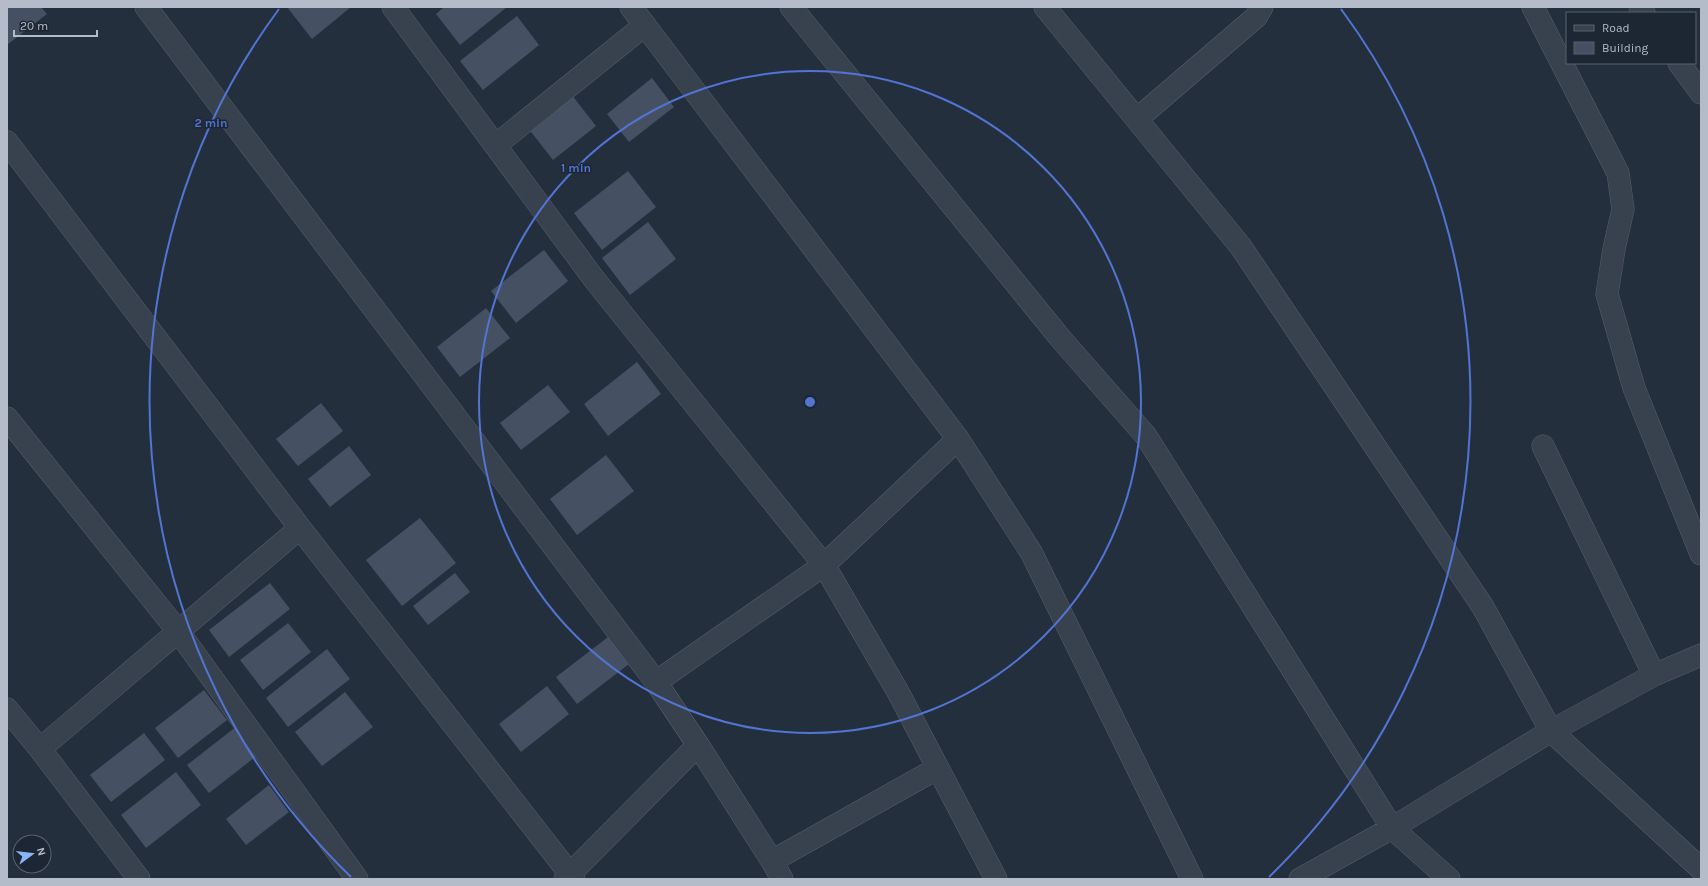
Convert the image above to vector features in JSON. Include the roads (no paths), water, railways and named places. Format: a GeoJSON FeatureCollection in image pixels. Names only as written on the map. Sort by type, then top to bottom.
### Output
{"type":"FeatureCollection","features":[{"type":"Feature","properties":{"kind":"street"},"geometry":{"type":"LineString","coordinates":[[146,7],[656,682],[698,745],[777,870],[938,768]]}},
{"type":"Feature","properties":{"kind":"street"},"geometry":{"type":"LineString","coordinates":[[393,7],[594,279],[824,565],[898,692],[996,879]]}},
{"type":"Feature","properties":{"kind":"street"},"geometry":{"type":"LineString","coordinates":[[631,7],[958,439],[1031,552],[1192,879]]}},
{"type":"Feature","properties":{"kind":"street"},"geometry":{"type":"LineString","coordinates":[[791,7],[1061,339],[1146,436],[1392,828],[1450,879]]}},
{"type":"Feature","properties":{"kind":"street"},"geometry":{"type":"LineString","coordinates":[[1045,7],[1241,247],[1483,607],[1551,731],[1701,869]]}},
{"type":"Feature","properties":{"kind":"street"},"geometry":{"type":"LineString","coordinates":[[1137,119],[1256,17],[1262,7]]}},
{"type":"Feature","properties":{"kind":"street"},"geometry":{"type":"LineString","coordinates":[[1533,7],[1618,173],[1623,210],[1614,248],[1607,294],[1634,388],[1701,554]]}},
{"type":"Feature","properties":{"kind":"street"},"geometry":{"type":"LineString","coordinates":[[496,145],[645,25]]}},
{"type":"Feature","properties":{"kind":"street"},"geometry":{"type":"LineString","coordinates":[[1680,64],[1701,93]]}},
{"type":"Feature","properties":{"kind":"street"},"geometry":{"type":"LineString","coordinates":[[7,142],[300,528],[570,877],[698,745]]}},
{"type":"Feature","properties":{"kind":"street"},"geometry":{"type":"LineString","coordinates":[[7,418],[178,631],[357,879]]}},
{"type":"Feature","properties":{"kind":"street"},"geometry":{"type":"LineString","coordinates":[[656,682],[824,565],[958,439]]}},
{"type":"Feature","properties":{"kind":"street"},"geometry":{"type":"LineString","coordinates":[[1543,446],[1654,675]]}},
{"type":"Feature","properties":{"kind":"street"},"geometry":{"type":"LineString","coordinates":[[40,749],[300,528]]}},
{"type":"Feature","properties":{"kind":"street"},"geometry":{"type":"LineString","coordinates":[[1300,879],[1392,828],[1551,731],[1654,675],[1701,655]]}},
{"type":"Feature","properties":{"kind":"street"},"geometry":{"type":"LineString","coordinates":[[11,721],[40,749],[139,879]]}}]}
